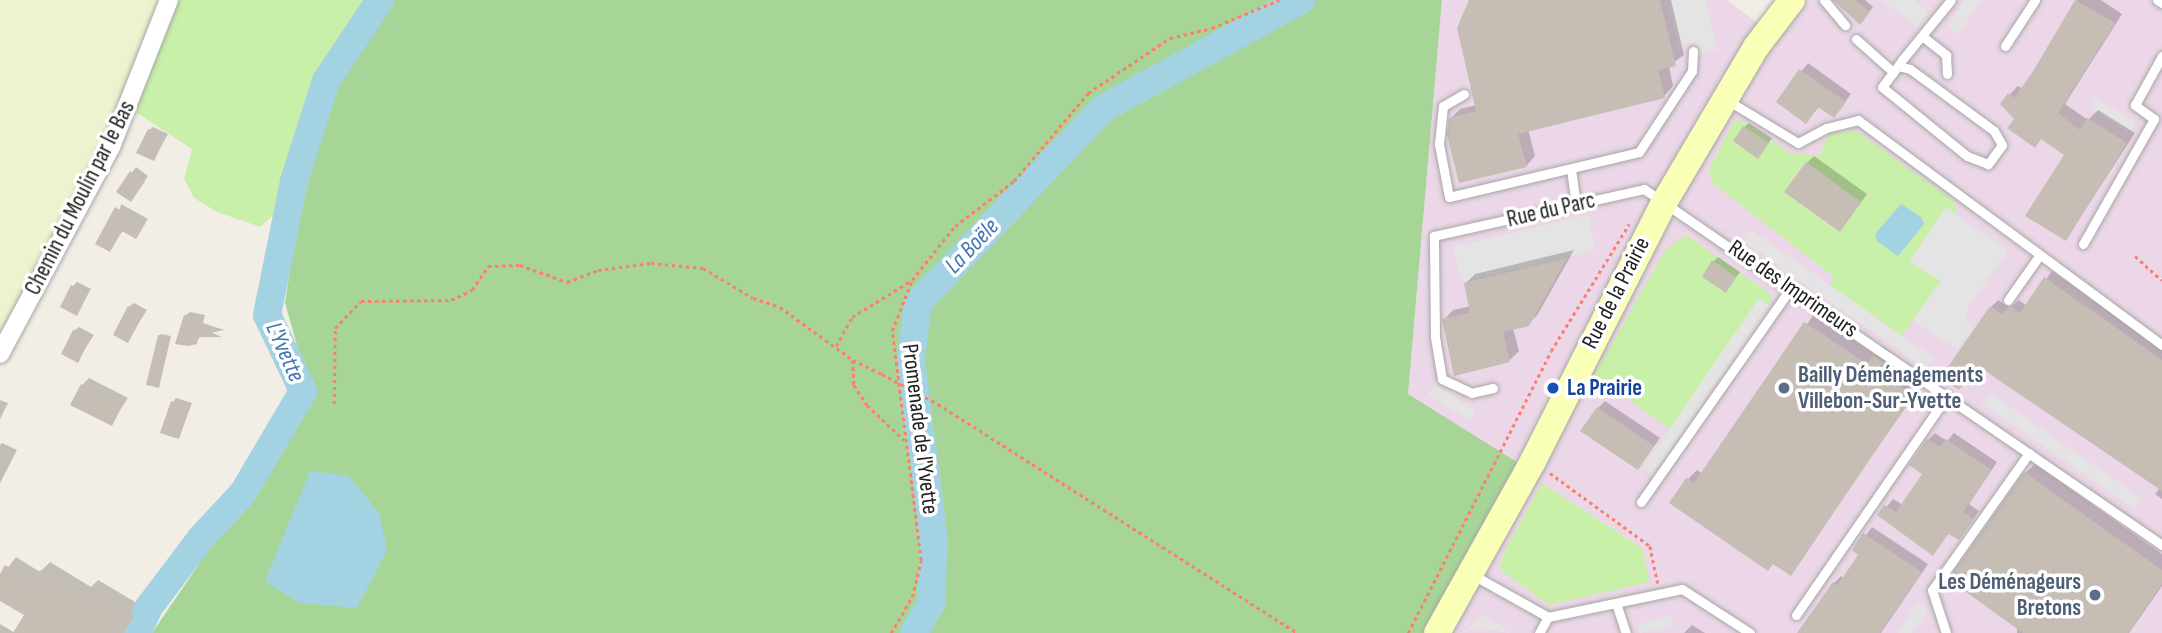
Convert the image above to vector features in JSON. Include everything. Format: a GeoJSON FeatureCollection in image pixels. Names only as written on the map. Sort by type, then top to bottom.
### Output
{"type":"FeatureCollection","features":[{"type":"Feature","properties":{"kind":"street","name":"Chemin du Moulin par le Bas"},"geometry":{"type":"LineString","coordinates":[[0,354],[111,147],[169,0]]}},
{"type":"Feature","properties":{"kind":"street","name":"Rue de la Prairie"},"geometry":{"type":"LineString","coordinates":[[1437,633],[1533,461],[1657,196],[1792,0]]}},
{"type":"Feature","properties":{"kind":"lane"},"geometry":{"type":"LineString","coordinates":[[1824,0],[1845,25]]}},
{"type":"Feature","properties":{"kind":"lane"},"geometry":{"type":"LineString","coordinates":[[1856,39],[1895,69],[1910,69],[1994,131],[2002,145],[1988,164],[1966,156],[1889,98],[1882,87],[1895,69],[1951,0]]}},
{"type":"Feature","properties":{"kind":"lane"},"geometry":{"type":"LineString","coordinates":[[2005,46],[2035,0]]}},
{"type":"Feature","properties":{"kind":"lane"},"geometry":{"type":"LineString","coordinates":[[2157,0],[2162,3]]}},
{"type":"Feature","properties":{"kind":"lane"},"geometry":{"type":"LineString","coordinates":[[1922,36],[1946,55],[1947,75]]}},
{"type":"Feature","properties":{"kind":"lane"},"geometry":{"type":"LineString","coordinates":[[1464,94],[1443,106],[1439,144],[1449,197],[1639,152],[1692,71],[1693,51]]}},
{"type":"Feature","properties":{"kind":"lane"},"geometry":{"type":"LineString","coordinates":[[2083,244],[2154,119],[2135,105],[2162,55]]}},
{"type":"Feature","properties":{"kind":"lane"},"geometry":{"type":"LineString","coordinates":[[1725,99],[1798,143],[1826,128],[1858,120],[2162,345]]}},
{"type":"Feature","properties":{"kind":"lane"},"geometry":{"type":"LineString","coordinates":[[1571,169],[1576,205]]}},
{"type":"Feature","properties":{"kind":"lane","name":"Rue du Parc"},"geometry":{"type":"LineString","coordinates":[[1493,388],[1472,393],[1442,379],[1435,337],[1434,236],[1576,205],[1657,196]]}},
{"type":"Feature","properties":{"kind":"lane","name":"Rue des Imprimeurs"},"geometry":{"type":"LineString","coordinates":[[1657,196],[2162,545]]}},
{"type":"Feature","properties":{"kind":"lane"},"geometry":{"type":"LineString","coordinates":[[2008,300],[2039,256]]}},
{"type":"Feature","properties":{"kind":"lane"},"geometry":{"type":"LineString","coordinates":[[1641,502],[1791,288]]}},
{"type":"Feature","properties":{"kind":"lane"},"geometry":{"type":"LineString","coordinates":[[1796,615],[1947,396]]}},
{"type":"Feature","properties":{"kind":"lane"},"geometry":{"type":"LineString","coordinates":[[1946,633],[1932,590],[2029,453]]}},
{"type":"Feature","properties":{"kind":"lane"},"geometry":{"type":"LineString","coordinates":[[1471,574],[1548,617],[1682,589],[1750,633]]}},
{"type":"Feature","properties":{"kind":"lane"},"geometry":{"type":"LineString","coordinates":[[1616,603],[1626,633]]}},
{"type":"Feature","properties":{"kind":"lane"},"geometry":{"type":"LineString","coordinates":[[1539,633],[1548,617]]}},
{"type":"Feature","properties":{"kind":"path","name":"Promenade de l'Yvette"},"geometry":{"type":"LineString","coordinates":[[891,633],[912,597],[921,560],[892,331],[912,280],[955,226],[1014,181],[1088,93],[1170,38],[1212,28],[1279,0]]}},
{"type":"Feature","properties":{"kind":"path"},"geometry":{"type":"LineString","coordinates":[[1408,633],[1551,351],[1657,196]]}},
{"type":"Feature","properties":{"kind":"path"},"geometry":{"type":"LineString","coordinates":[[2135,256],[2162,280]]}},
{"type":"Feature","properties":{"kind":"path"},"geometry":{"type":"LineString","coordinates":[[334,404],[335,328],[361,301],[451,300],[472,290],[488,266],[520,265],[567,282],[598,270],[651,263],[703,268],[753,298],[780,307],[853,360],[938,404],[1298,633]]}},
{"type":"Feature","properties":{"kind":"path"},"geometry":{"type":"LineString","coordinates":[[836,346],[852,317],[912,280]]}},
{"type":"Feature","properties":{"kind":"path"},"geometry":{"type":"LineString","coordinates":[[853,360],[854,385],[889,429],[904,440]]}},
{"type":"Feature","properties":{"kind":"path"},"geometry":{"type":"LineString","coordinates":[[1533,461],[1650,546],[1660,593]]}},
{"type":"Feature","properties":{"kind":"shaded area"},"geometry":{"type":"Polygon","coordinates":[[[1442,0],[1727,0],[1778,38],[1810,0],[2162,0],[2162,633],[1451,633],[1408,394],[1442,0]]]}},
{"type":"Feature","properties":{"kind":"shaded area"},"geometry":{"type":"Polygon","coordinates":[[[1668,0],[1706,0],[1717,50],[1698,54],[1695,42],[1679,46],[1668,0]]]}},
{"type":"Feature","properties":{"kind":"shaded area"},"geometry":{"type":"Polygon","coordinates":[[[1880,0],[1914,0],[1929,11],[1918,27],[1880,0]]]}},
{"type":"Feature","properties":{"kind":"shaded area"},"geometry":{"type":"Polygon","coordinates":[[[1965,0],[1981,0],[1958,35],[1947,27],[1965,0]]]}},
{"type":"Feature","properties":{"kind":"shaded area"},"geometry":{"type":"Polygon","coordinates":[[[2096,98],[2136,122],[2130,132],[2090,108],[2096,98]]]}},
{"type":"Feature","properties":{"kind":"shaded area"},"geometry":{"type":"Polygon","coordinates":[[[1946,207],[2008,251],[1968,308],[1966,322],[1973,327],[1957,349],[1913,320],[1941,281],[1909,262],[1946,207]]]}},
{"type":"Feature","properties":{"kind":"shaded area"},"geometry":{"type":"Polygon","coordinates":[[[1588,215],[1596,250],[1462,282],[1453,247],[1588,215]]]}},
{"type":"Feature","properties":{"kind":"shaded area"},"geometry":{"type":"Polygon","coordinates":[[[1751,230],[1934,358],[1926,369],[1744,241],[1751,230]]]}},
{"type":"Feature","properties":{"kind":"shaded area"},"geometry":{"type":"Polygon","coordinates":[[[1759,298],[1769,305],[1653,475],[1643,468],[1759,298]]]}},
{"type":"Feature","properties":{"kind":"shaded area"},"geometry":{"type":"Polygon","coordinates":[[[1434,384],[1476,411],[1470,421],[1428,395],[1434,384]]]}},
{"type":"Feature","properties":{"kind":"shaded area"},"geometry":{"type":"Polygon","coordinates":[[[1990,393],[2141,498],[2134,509],[1983,404],[1990,393]]]}},
{"type":"Feature","properties":{"kind":"shaded area"},"geometry":{"type":"Polygon","coordinates":[[[1917,603],[1928,610],[1912,633],[1897,633],[1917,603]]]}},
{"type":"Feature","properties":{"kind":"shaded area"},"geometry":{"type":"Polygon","coordinates":[[[1483,615],[1511,633],[1474,628],[1462,633],[1483,615]]]}},
{"type":"Feature","properties":{"kind":"shaded area"},"geometry":{"type":"Polygon","coordinates":[[[1671,615],[1674,626],[1640,633],[1638,625],[1671,615]]]}},
{"type":"Feature","properties":{"kind":"green space"},"geometry":{"type":"Polygon","coordinates":[[[0,0],[169,0],[111,147],[0,354],[0,0]]]}},
{"type":"Feature","properties":{"kind":"green space"},"geometry":{"type":"Polygon","coordinates":[[[173,0],[380,0],[326,81],[291,199],[260,227],[217,212],[194,198],[184,179],[192,149],[128,107],[173,0]]]}},
{"type":"Feature","properties":{"kind":"green space"},"geometry":{"type":"Polygon","coordinates":[[[394,0],[1442,0],[1408,394],[1539,476],[1451,633],[152,633],[312,398],[285,303],[297,224],[334,87],[394,0]]]}},
{"type":"Feature","properties":{"kind":"green space"},"geometry":{"type":"Polygon","coordinates":[[[1742,120],[1790,153],[1819,156],[1829,134],[1855,130],[1954,201],[1957,215],[1945,207],[1941,281],[1902,336],[1831,286],[1833,276],[1712,183],[1709,169],[1734,121],[1742,120]],[[1743,126],[1733,141],[1758,158],[1768,143],[1743,126]],[[1805,162],[1784,192],[1840,232],[1861,202],[1805,162]]]}},
{"type":"Feature","properties":{"kind":"green space"},"geometry":{"type":"Polygon","coordinates":[[[1686,235],[1772,295],[1769,305],[1759,298],[1670,429],[1594,375],[1666,249],[1686,235]]]}},
{"type":"Feature","properties":{"kind":"green space"},"geometry":{"type":"Polygon","coordinates":[[[1542,483],[1643,549],[1649,582],[1549,605],[1499,568],[1504,552],[1542,483]]]}},
{"type":"Feature","properties":{"kind":"water"},"geometry":{"type":"Polygon","coordinates":[[[1901,204],[1921,217],[1924,224],[1898,256],[1877,241],[1875,234],[1901,204]]]}},
{"type":"Feature","properties":{"kind":"water"},"geometry":{"type":"Polygon","coordinates":[[[310,471],[349,476],[379,513],[387,550],[357,608],[299,603],[265,581],[310,471]]]}},
{"type":"Feature","properties":{"kind":"building"},"geometry":{"type":"Polygon","coordinates":[[[1469,0],[1660,0],[1676,66],[1658,70],[1665,98],[1518,134],[1527,167],[1459,183],[1447,135],[1449,118],[1476,111],[1457,28],[1469,0]]]}},
{"type":"Feature","properties":{"kind":"building"},"geometry":{"type":"Polygon","coordinates":[[[1833,0],[1855,0],[1870,12],[1860,25],[1833,0]]]}},
{"type":"Feature","properties":{"kind":"building"},"geometry":{"type":"Polygon","coordinates":[[[2075,0],[2115,23],[2058,113],[2080,130],[2087,118],[2127,143],[2066,241],[2025,216],[2064,155],[2041,139],[2035,148],[2007,128],[2014,119],[2000,104],[2008,93],[2014,98],[2075,0]]]}},
{"type":"Feature","properties":{"kind":"building"},"geometry":{"type":"Polygon","coordinates":[[[1799,69],[1846,102],[1834,118],[1818,107],[1806,124],[1776,102],[1799,69]]]}},
{"type":"Feature","properties":{"kind":"building"},"geometry":{"type":"Polygon","coordinates":[[[1743,126],[1769,143],[1758,159],[1733,141],[1743,126]]]}},
{"type":"Feature","properties":{"kind":"building"},"geometry":{"type":"Polygon","coordinates":[[[148,129],[165,138],[154,161],[136,153],[148,129]]]}},
{"type":"Feature","properties":{"kind":"building"},"geometry":{"type":"Polygon","coordinates":[[[1806,162],[1861,202],[1840,232],[1784,192],[1806,162]]]}},
{"type":"Feature","properties":{"kind":"building"},"geometry":{"type":"Polygon","coordinates":[[[130,171],[145,181],[131,202],[116,192],[130,171]]]}},
{"type":"Feature","properties":{"kind":"building"},"geometry":{"type":"Polygon","coordinates":[[[115,207],[145,224],[136,239],[122,231],[110,252],[95,244],[115,207]]]}},
{"type":"Feature","properties":{"kind":"building"},"geometry":{"type":"Polygon","coordinates":[[[1567,258],[1529,326],[1503,332],[1510,362],[1454,376],[1442,319],[1470,313],[1464,283],[1567,258]]]}},
{"type":"Feature","properties":{"kind":"building"},"geometry":{"type":"Polygon","coordinates":[[[1712,260],[1736,277],[1726,293],[1702,277],[1712,260]]]}},
{"type":"Feature","properties":{"kind":"building"},"geometry":{"type":"Polygon","coordinates":[[[2044,277],[2162,360],[2162,491],[1978,366],[1959,390],[1941,377],[1990,306],[2002,314],[2011,306],[2020,313],[2044,277]]]}},
{"type":"Feature","properties":{"kind":"building"},"geometry":{"type":"Polygon","coordinates":[[[71,285],[88,294],[77,316],[60,307],[71,285]]]}},
{"type":"Feature","properties":{"kind":"building"},"geometry":{"type":"Polygon","coordinates":[[[128,306],[143,315],[128,343],[113,335],[128,306]]]}},
{"type":"Feature","properties":{"kind":"building"},"geometry":{"type":"Polygon","coordinates":[[[184,315],[201,319],[199,327],[222,337],[198,337],[197,344],[188,346],[175,344],[184,315]]]}},
{"type":"Feature","properties":{"kind":"building"},"geometry":{"type":"Polygon","coordinates":[[[1804,322],[1867,364],[1873,355],[1883,362],[1877,371],[1913,395],[1791,576],[1773,564],[1768,571],[1669,503],[1686,478],[1694,483],[1804,322]]]}},
{"type":"Feature","properties":{"kind":"building"},"geometry":{"type":"Polygon","coordinates":[[[73,330],[90,339],[78,363],[61,354],[73,330]]]}},
{"type":"Feature","properties":{"kind":"building"},"geometry":{"type":"Polygon","coordinates":[[[158,335],[170,338],[159,388],[146,385],[158,335]]]}},
{"type":"Feature","properties":{"kind":"building"},"geometry":{"type":"Polygon","coordinates":[[[81,384],[122,406],[112,426],[70,405],[81,384]]]}},
{"type":"Feature","properties":{"kind":"building"},"geometry":{"type":"Polygon","coordinates":[[[171,401],[190,407],[179,439],[160,433],[171,401]]]}},
{"type":"Feature","properties":{"kind":"building"},"geometry":{"type":"Polygon","coordinates":[[[1597,407],[1654,446],[1638,470],[1580,431],[1597,407]]]}},
{"type":"Feature","properties":{"kind":"building"},"geometry":{"type":"Polygon","coordinates":[[[1927,439],[1940,447],[1946,439],[1991,470],[1963,512],[1974,519],[1959,540],[1948,534],[1933,556],[1877,515],[1884,505],[1896,512],[1922,474],[1909,465],[1927,439]]]}},
{"type":"Feature","properties":{"kind":"building"},"geometry":{"type":"Polygon","coordinates":[[[2024,472],[2162,570],[2162,584],[2128,633],[2023,633],[1948,579],[2024,472]]]}},
{"type":"Feature","properties":{"kind":"building"},"geometry":{"type":"Polygon","coordinates":[[[1863,533],[1922,572],[1880,633],[1797,633],[1833,582],[1837,586],[1858,555],[1852,550],[1863,533]]]}},
{"type":"Feature","properties":{"kind":"building"},"geometry":{"type":"Polygon","coordinates":[[[5,565],[33,582],[40,570],[83,595],[88,588],[134,616],[124,633],[13,633],[24,615],[0,601],[0,574],[5,565]]]}},
{"type":"Feature","properties":{"kind":"waterway","name":"L'Yvette"},"geometry":{"type":"LineString","coordinates":[[137,633],[149,607],[201,538],[243,493],[303,391],[267,315],[294,181],[326,81],[380,0]]}},
{"type":"Feature","properties":{"kind":"waterway","name":"La Boële"},"geometry":{"type":"LineString","coordinates":[[914,633],[931,603],[934,542],[911,359],[918,303],[1104,108],[1301,0]]}},
{"type":"Feature","properties":{"kind":"place","name":"La Prairie"},"geometry":{"type":"Point","coordinates":[1553,388]}},
{"type":"Feature","properties":{"kind":"place","name":"Bailly Déménagements Villebon-Sur-Yvette"},"geometry":{"type":"Point","coordinates":[1784,388]}},
{"type":"Feature","properties":{"kind":"place","name":"Les Déménageurs Bretons"},"geometry":{"type":"Point","coordinates":[2095,595]}}]}
